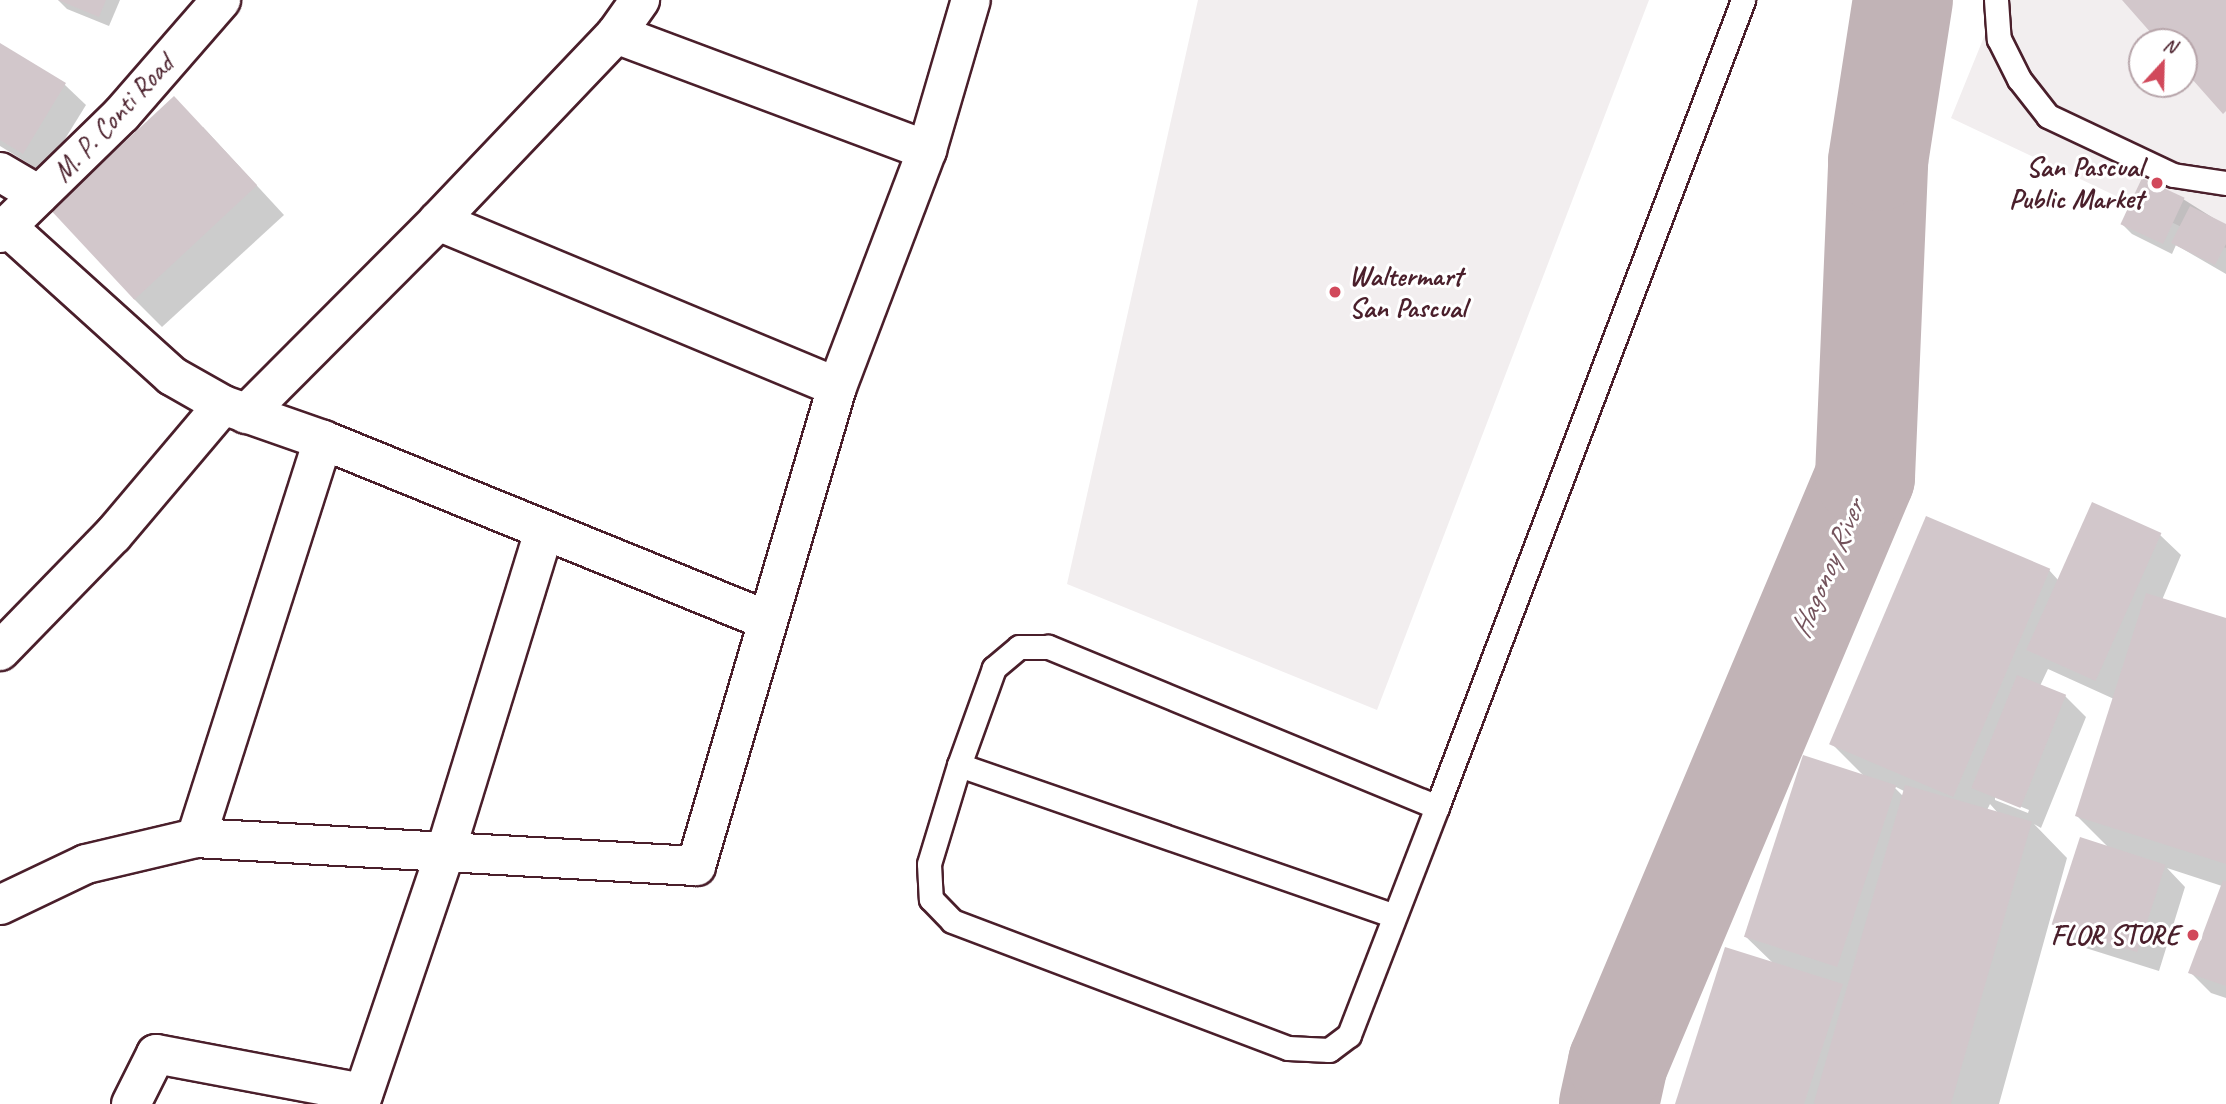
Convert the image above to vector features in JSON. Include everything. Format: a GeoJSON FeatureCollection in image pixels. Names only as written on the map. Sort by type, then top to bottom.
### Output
{"type":"FeatureCollection","features":[{"type":"Feature","properties":{"kind":"street","name":"M. P. Conti Road"},"geometry":{"type":"LineString","coordinates":[[3,230],[122,114],[221,0]]}},
{"type":"Feature","properties":{"kind":"street"},"geometry":{"type":"LineString","coordinates":[[0,651],[234,409],[438,222],[616,34],[640,0]]}},
{"type":"Feature","properties":{"kind":"street"},"geometry":{"type":"LineString","coordinates":[[0,905],[86,864],[196,838],[696,866],[766,620],[838,387],[927,150],[971,0]]}},
{"type":"Feature","properties":{"kind":"street"},"geometry":{"type":"LineString","coordinates":[[616,34],[927,150]]}},
{"type":"Feature","properties":{"kind":"street"},"geometry":{"type":"LineString","coordinates":[[0,172],[40,195]]}},
{"type":"Feature","properties":{"kind":"street"},"geometry":{"type":"LineString","coordinates":[[438,222],[838,387]]}},
{"type":"Feature","properties":{"kind":"street"},"geometry":{"type":"LineString","coordinates":[[3,230],[172,376],[234,409],[323,440],[766,620]]}},
{"type":"Feature","properties":{"kind":"street"},"geometry":{"type":"LineString","coordinates":[[196,838],[323,440]]}},
{"type":"Feature","properties":{"kind":"street"},"geometry":{"type":"LineString","coordinates":[[131,1104],[156,1054],[361,1099],[445,853],[544,531]]}},
{"type":"Feature","properties":{"kind":"lane"},"geometry":{"type":"LineString","coordinates":[[1437,807],[1048,647],[1018,647],[994,668],[959,765],[929,864],[932,899],[952,921],[1288,1048],[1329,1050],[1349,1035],[1437,807],[1743,0]]}},
{"type":"Feature","properties":{"kind":"lane"},"geometry":{"type":"LineString","coordinates":[[1996,0],[1999,39],[2019,79],[2048,116],[2173,175],[2226,183]]}},
{"type":"Feature","properties":{"kind":"lane"},"geometry":{"type":"LineString","coordinates":[[959,765],[1394,916]]}},
{"type":"Feature","properties":{"kind":"shaded area","name":"Waltermart San Pascual"},"geometry":{"type":"Polygon","coordinates":[[[1198,0],[1649,0],[1377,710],[1067,584],[1198,0]]]}},
{"type":"Feature","properties":{"kind":"shaded area","name":"San Pascual Public Market"},"geometry":{"type":"Polygon","coordinates":[[[1999,0],[2226,0],[2226,248],[1951,118],[1999,0]]]}},
{"type":"Feature","properties":{"kind":"building"},"geometry":{"type":"Polygon","coordinates":[[[58,0],[106,0],[99,17],[58,0]]]}},
{"type":"Feature","properties":{"kind":"building"},"geometry":{"type":"Polygon","coordinates":[[[2122,0],[2226,0],[2226,111],[2223,114],[2198,86],[2198,28],[2147,28],[2122,0]]]}},
{"type":"Feature","properties":{"kind":"building"},"geometry":{"type":"Polygon","coordinates":[[[0,43],[66,83],[23,154],[0,140],[0,43]]]}},
{"type":"Feature","properties":{"kind":"building"},"geometry":{"type":"Polygon","coordinates":[[[174,96],[257,185],[134,300],[51,211],[174,96]]]}},
{"type":"Feature","properties":{"kind":"building"},"geometry":{"type":"Polygon","coordinates":[[[2142,178],[2185,198],[2163,244],[2120,224],[2142,178]]]}},
{"type":"Feature","properties":{"kind":"building"},"geometry":{"type":"Polygon","coordinates":[[[2190,206],[2226,224],[2226,244],[2215,265],[2171,243],[2190,206]]]}},
{"type":"Feature","properties":{"kind":"building"},"geometry":{"type":"Polygon","coordinates":[[[2092,502],[2161,533],[2096,681],[2026,650],[2092,502]]]}},
{"type":"Feature","properties":{"kind":"building"},"geometry":{"type":"Polygon","coordinates":[[[1926,516],[2050,569],[1953,797],[1829,744],[1926,516]]]}},
{"type":"Feature","properties":{"kind":"building"},"geometry":{"type":"Polygon","coordinates":[[[2146,593],[2226,618],[2226,864],[2075,816],[2146,593]]]}},
{"type":"Feature","properties":{"kind":"building"},"geometry":{"type":"Polygon","coordinates":[[[2017,675],[2066,695],[2020,808],[1971,788],[2017,675]]]}},
{"type":"Feature","properties":{"kind":"building"},"geometry":{"type":"Polygon","coordinates":[[[1803,755],[1896,785],[1837,967],[1744,937],[1803,755]]]}},
{"type":"Feature","properties":{"kind":"building"},"geometry":{"type":"Polygon","coordinates":[[[1905,785],[2032,821],[1951,1104],[1814,1103],[1905,785]]]}},
{"type":"Feature","properties":{"kind":"building"},"geometry":{"type":"Polygon","coordinates":[[[2080,837],[2166,865],[2137,952],[2052,924],[2080,837]]]}},
{"type":"Feature","properties":{"kind":"building"},"geometry":{"type":"Polygon","coordinates":[[[2223,880],[2226,881],[2226,986],[2188,973],[2223,880]]]}},
{"type":"Feature","properties":{"kind":"building"},"geometry":{"type":"Polygon","coordinates":[[[1725,947],[1843,984],[1804,1104],[1675,1104],[1725,947]]]}},
{"type":"Feature","properties":{"kind":"waterway","name":"Hagonoy River"},"geometry":{"type":"LineString","coordinates":[[1609,1104],[1618,1063],[1865,477],[1878,161],[1903,0]]}},
{"type":"Feature","properties":{"kind":"place","name":"San Pascual Public Market"},"geometry":{"type":"Point","coordinates":[2157,183]}},
{"type":"Feature","properties":{"kind":"place","name":"Waltermart San Pascual"},"geometry":{"type":"Point","coordinates":[1335,292]}},
{"type":"Feature","properties":{"kind":"place","name":"FLOR STORE"},"geometry":{"type":"Point","coordinates":[2193,935]}}]}
